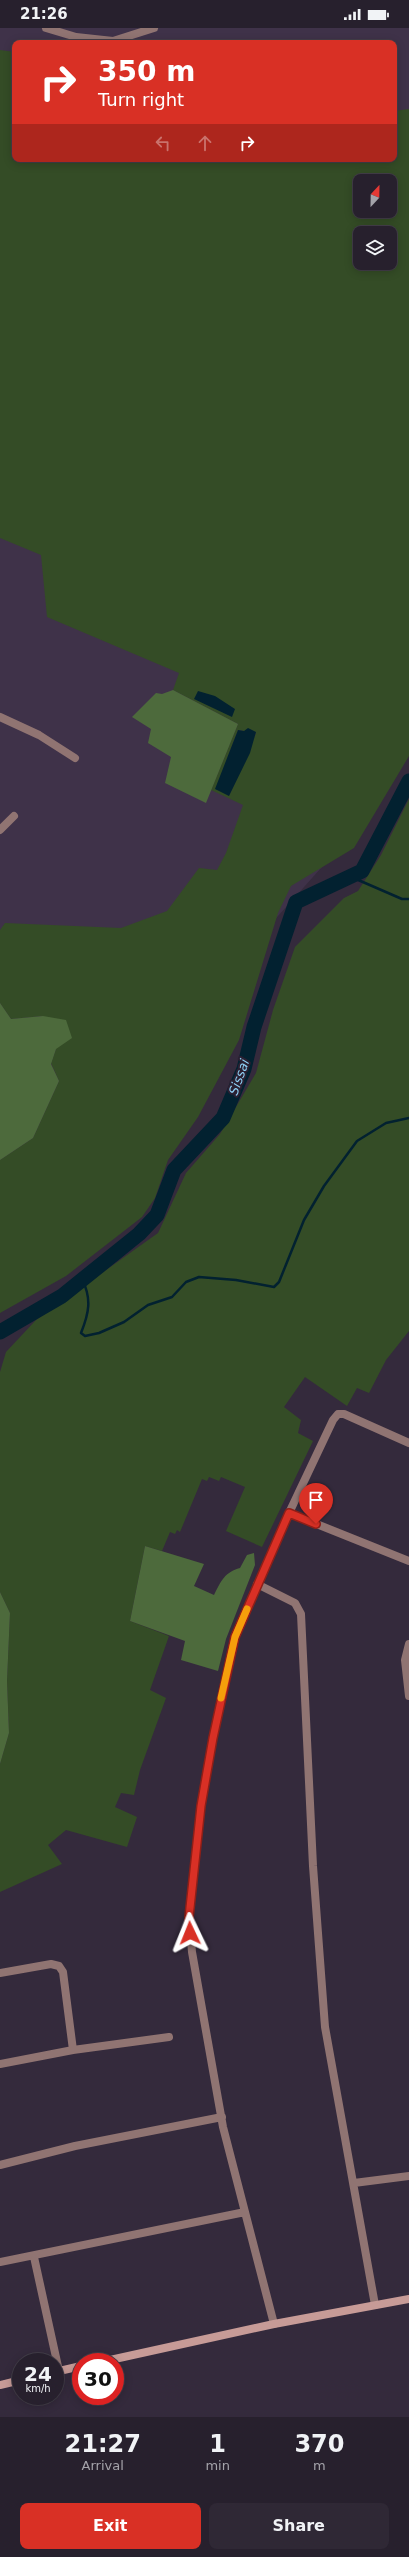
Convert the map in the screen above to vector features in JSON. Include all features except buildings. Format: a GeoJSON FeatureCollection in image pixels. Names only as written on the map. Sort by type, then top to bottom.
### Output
{"type":"FeatureCollection","features":[{"type":"Feature","properties":{"kind":"street"},"geometry":{"type":"LineString","coordinates":[[46,28],[76,38],[101,40]]}},
{"type":"Feature","properties":{"kind":"street"},"geometry":{"type":"LineString","coordinates":[[116,40],[154,28]]}},
{"type":"Feature","properties":{"kind":"street"},"geometry":{"type":"LineString","coordinates":[[0,718],[39,736],[75,758]]}},
{"type":"Feature","properties":{"kind":"street"},"geometry":{"type":"LineString","coordinates":[[0,830],[14,816]]}},
{"type":"Feature","properties":{"kind":"street"},"geometry":{"type":"LineString","coordinates":[[274,2324],[222,2117],[192,1952],[189,1917],[201,1806],[213,1738],[235,1637],[289,1513],[333,1420],[338,1414],[344,1414],[409,1443]]}},
{"type":"Feature","properties":{"kind":"street"},"geometry":{"type":"LineString","coordinates":[[289,1513],[409,1561]]}},
{"type":"Feature","properties":{"kind":"street"},"geometry":{"type":"LineString","coordinates":[[257,1584],[295,1604],[301,1614],[313,1866],[325,2027],[375,2305]]}},
{"type":"Feature","properties":{"kind":"street"},"geometry":{"type":"LineString","coordinates":[[409,1644],[405,1660],[409,1696]]}},
{"type":"Feature","properties":{"kind":"street"},"geometry":{"type":"LineString","coordinates":[[0,1973],[52,1964],[59,1966],[63,1972],[73,2050]]}},
{"type":"Feature","properties":{"kind":"street"},"geometry":{"type":"LineString","coordinates":[[0,2064],[73,2050],[169,2037]]}},
{"type":"Feature","properties":{"kind":"street"},"geometry":{"type":"LineString","coordinates":[[0,2165],[76,2146],[222,2117]]}},
{"type":"Feature","properties":{"kind":"street"},"geometry":{"type":"LineString","coordinates":[[354,2183],[409,2176]]}},
{"type":"Feature","properties":{"kind":"street"},"geometry":{"type":"LineString","coordinates":[[0,2262],[245,2212]]}},
{"type":"Feature","properties":{"kind":"street"},"geometry":{"type":"LineString","coordinates":[[34,2256],[53,2353]]}},
{"type":"Feature","properties":{"kind":"street"},"geometry":{"type":"LineString","coordinates":[[124,2357],[274,2324],[409,2299]]}},
{"type":"Feature","properties":{"kind":"street"},"geometry":{"type":"LineString","coordinates":[[0,2385],[12,2382]]}},
{"type":"Feature","properties":{"kind":"shaded area"},"geometry":{"type":"Polygon","coordinates":[[[0,28],[409,28],[409,715],[347,839],[261,935],[0,1301],[0,28]]]}},
{"type":"Feature","properties":{"kind":"green space"},"geometry":{"type":"Polygon","coordinates":[[[0,50],[12,52],[12,162],[397,162],[397,111],[409,109],[409,756],[354,848],[291,886],[278,913],[239,1040],[198,1117],[168,1160],[155,1198],[142,1217],[66,1276],[0,1313],[0,1160],[33,1138],[59,1081],[51,1063],[56,1049],[43,1016],[11,1019],[0,1003],[0,930],[5,923],[121,928],[167,911],[199,868],[217,870],[226,853],[243,805],[211,790],[238,724],[173,690],[179,673],[47,617],[41,555],[0,538],[0,50]],[[238,730],[227,759],[229,796],[256,733],[238,730]]]}},
{"type":"Feature","properties":{"kind":"green space"},"geometry":{"type":"Polygon","coordinates":[[[173,690],[238,724],[206,803],[165,783],[171,757],[148,743],[151,729],[132,717],[156,693],[162,694],[173,690]]]}},
{"type":"Feature","properties":{"kind":"green space"},"geometry":{"type":"Polygon","coordinates":[[[409,799],[409,1331],[386,1360],[369,1393],[357,1388],[347,1406],[305,1377],[284,1407],[301,1420],[298,1433],[313,1441],[262,1547],[226,1531],[245,1487],[221,1477],[219,1481],[209,1477],[207,1481],[202,1479],[180,1532],[177,1530],[175,1534],[170,1532],[162,1551],[145,1546],[130,1621],[169,1636],[150,1690],[166,1698],[140,1770],[134,1795],[121,1793],[115,1807],[137,1817],[127,1847],[66,1830],[48,1845],[62,1864],[0,1892],[0,1764],[9,1733],[7,1681],[10,1613],[0,1592],[0,1372],[6,1352],[36,1320],[158,1233],[186,1173],[220,1134],[256,1073],[273,1010],[295,947],[344,898],[358,891],[381,855],[409,799]]]}},
{"type":"Feature","properties":{"kind":"green space"},"geometry":{"type":"Polygon","coordinates":[[[0,1003],[11,1019],[43,1016],[66,1020],[72,1038],[56,1049],[51,1064],[59,1081],[33,1138],[0,1160],[0,1003]]]}},
{"type":"Feature","properties":{"kind":"green space"},"geometry":{"type":"Polygon","coordinates":[[[145,1546],[204,1564],[194,1586],[214,1595],[224,1578],[231,1572],[240,1568],[247,1555],[254,1553],[255,1565],[226,1639],[218,1671],[181,1660],[185,1641],[130,1621],[145,1546]]]}},
{"type":"Feature","properties":{"kind":"green space"},"geometry":{"type":"Polygon","coordinates":[[[0,1592],[10,1613],[7,1681],[9,1733],[0,1764],[0,1592]]]}},
{"type":"Feature","properties":{"kind":"water"},"geometry":{"type":"Polygon","coordinates":[[[198,691],[215,696],[235,709],[232,717],[194,699],[198,691]]]}},
{"type":"Feature","properties":{"kind":"water"},"geometry":{"type":"Polygon","coordinates":[[[248,728],[256,732],[250,753],[229,796],[215,789],[238,730],[244,731],[248,728]]]}},
{"type":"Feature","properties":{"kind":"waterway","name":"Sissai"},"geometry":{"type":"LineString","coordinates":[[0,1332],[62,1296],[139,1234],[157,1215],[174,1170],[223,1118],[244,1069],[254,1027],[296,902],[362,871],[409,781]]}},
{"type":"Feature","properties":{"kind":"waterway"},"geometry":{"type":"LineString","coordinates":[[349,876],[402,899],[409,899]]}},
{"type":"Feature","properties":{"kind":"waterway"},"geometry":{"type":"LineString","coordinates":[[82,1279],[88,1300],[86,1319],[81,1333],[85,1336],[99,1333],[124,1322],[148,1305],[172,1297],[186,1282],[199,1277],[236,1280],[274,1287],[279,1282],[304,1220],[324,1186],[357,1141],[386,1123],[409,1118]]}},
{"type":"Feature","properties":{"kind":"slow traffic"},"geometry":{"type":"LineString","coordinates":[[221,1698],[235,1637],[247,1609]]}},
{"type":"Feature","properties":{"kind":"route"},"geometry":{"type":"LineString","coordinates":[[190,1933],[189,1917],[201,1806],[226,1673],[235,1637],[289,1513],[316,1524]]}}]}
